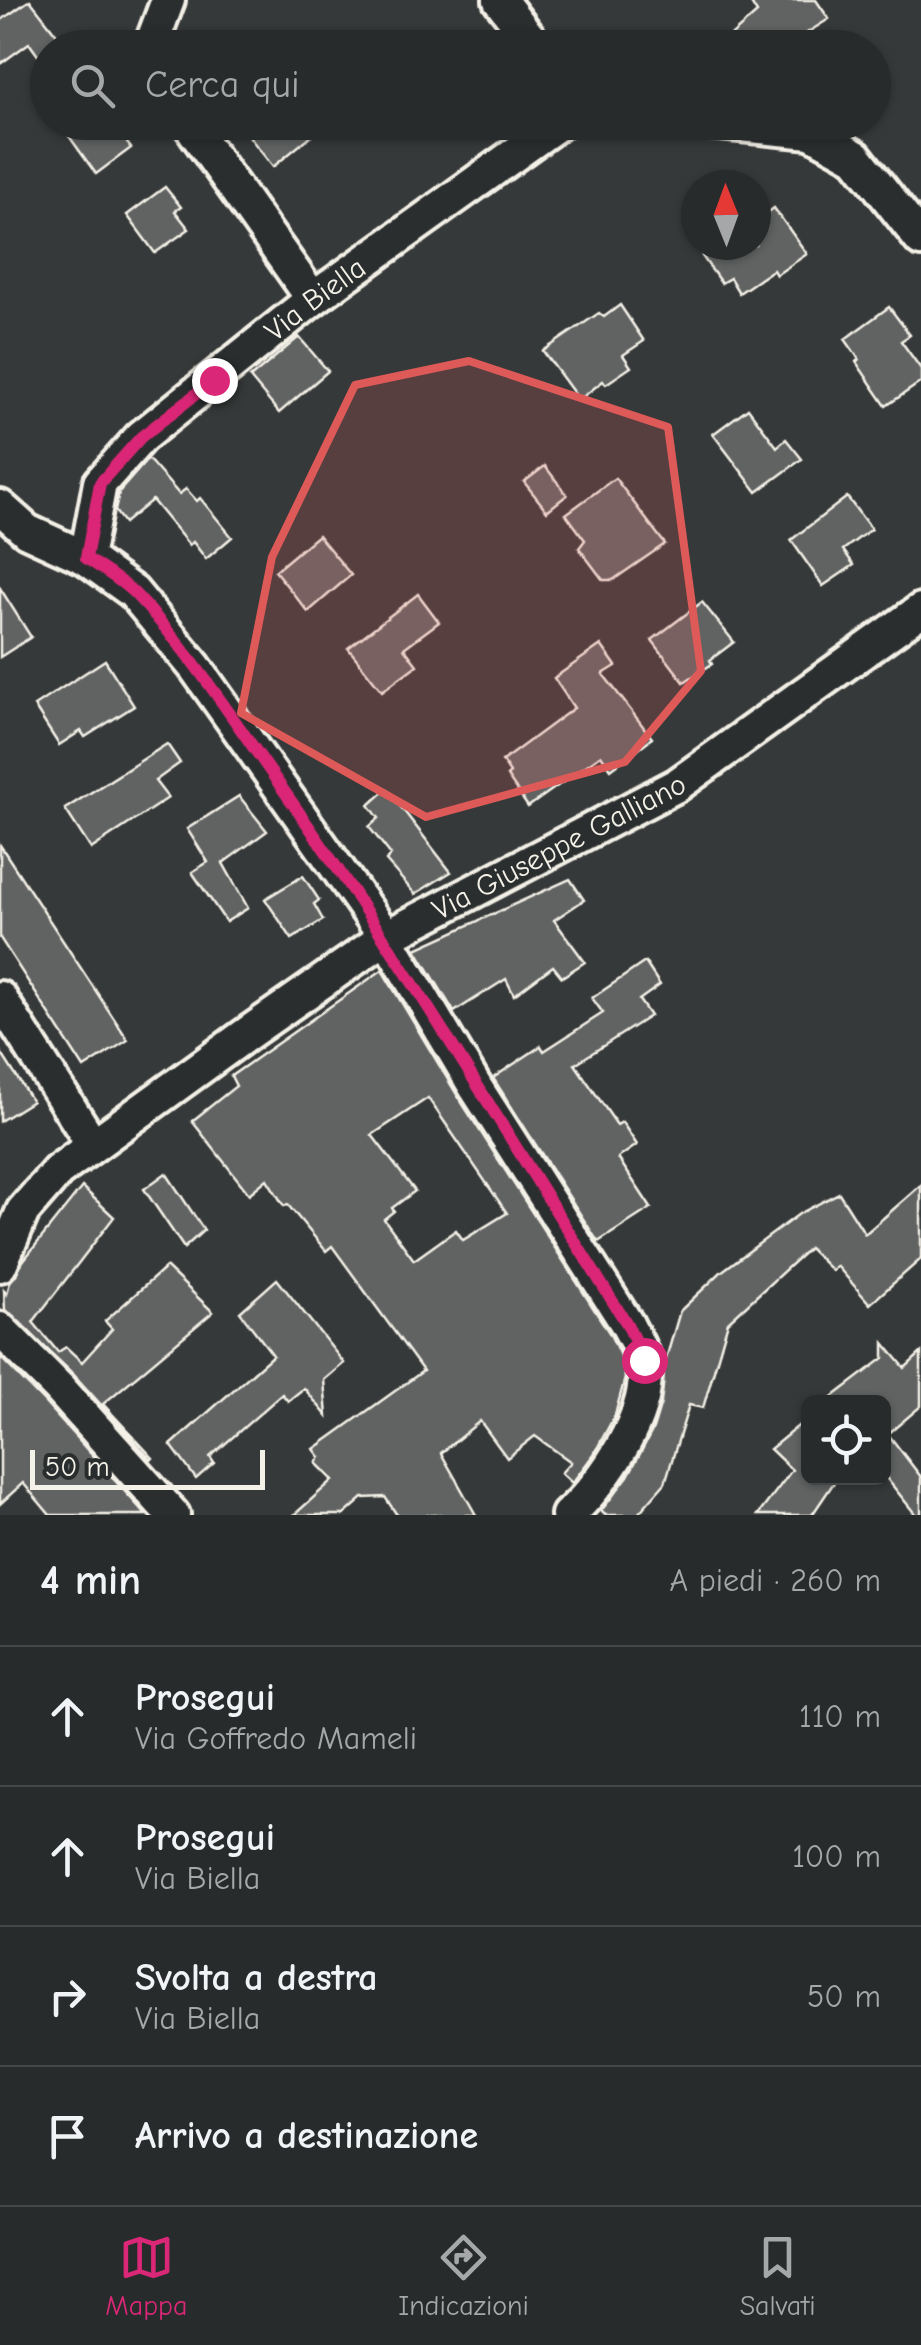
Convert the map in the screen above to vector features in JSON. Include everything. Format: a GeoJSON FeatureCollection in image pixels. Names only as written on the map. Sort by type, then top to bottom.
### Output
{"type":"FeatureCollection","features":[{"type":"Feature","properties":{"kind":"street"},"geometry":{"type":"LineString","coordinates":[[157,30],[168,0]]}},
{"type":"Feature","properties":{"kind":"street"},"geometry":{"type":"LineString","coordinates":[[500,0],[523,30]]}},
{"type":"Feature","properties":{"kind":"street"},"geometry":{"type":"LineString","coordinates":[[201,140],[313,299]]}},
{"type":"Feature","properties":{"kind":"street","name":"Via Biella"},"geometry":{"type":"LineString","coordinates":[[86,558],[100,483],[141,437],[313,299],[535,140]]}},
{"type":"Feature","properties":{"kind":"street"},"geometry":{"type":"LineString","coordinates":[[826,140],[856,157],[921,240]]}},
{"type":"Feature","properties":{"kind":"street"},"geometry":{"type":"LineString","coordinates":[[0,507],[26,530],[86,558],[133,592],[196,667],[386,937],[476,1088],[627,1324],[644,1360],[642,1396],[620,1452],[584,1502],[568,1515]]}},
{"type":"Feature","properties":{"kind":"street","name":"Via Giuseppe Galliano"},"geometry":{"type":"LineString","coordinates":[[0,1265],[23,1210],[58,1172],[93,1145],[386,937],[677,785],[921,610]]}},
{"type":"Feature","properties":{"kind":"street"},"geometry":{"type":"LineString","coordinates":[[0,998],[93,1145]]}},
{"type":"Feature","properties":{"kind":"street"},"geometry":{"type":"LineString","coordinates":[[0,1329],[59,1388],[173,1515]]}},
{"type":"Feature","properties":{"kind":"highlighted area"},"geometry":{"type":"Polygon","coordinates":[[[469,361],[668,427],[701,671],[625,762],[426,817],[241,713],[272,557],[355,385],[469,361]]]}},
{"type":"Feature","properties":{"kind":"building"},"geometry":{"type":"Polygon","coordinates":[[[30,0],[53,30],[30,30],[30,44],[0,64],[0,21],[30,0]]]}},
{"type":"Feature","properties":{"kind":"building"},"geometry":{"type":"Polygon","coordinates":[[[749,0],[816,0],[829,19],[812,30],[738,30],[757,13],[749,0]]]}},
{"type":"Feature","properties":{"kind":"building"},"geometry":{"type":"Polygon","coordinates":[[[72,140],[130,140],[127,143],[131,148],[96,174],[72,140]]]}},
{"type":"Feature","properties":{"kind":"building"},"geometry":{"type":"Polygon","coordinates":[[[252,140],[306,140],[273,167],[252,140]]]}},
{"type":"Feature","properties":{"kind":"building"},"geometry":{"type":"Polygon","coordinates":[[[165,187],[181,207],[175,211],[189,229],[155,253],[127,215],[165,187]]]}},
{"type":"Feature","properties":{"kind":"building"},"geometry":{"type":"Polygon","coordinates":[[[774,208],[807,254],[776,275],[773,270],[739,293],[730,278],[721,283],[705,260],[771,260],[774,208]]]}},
{"type":"Feature","properties":{"kind":"building"},"geometry":{"type":"Polygon","coordinates":[[[620,305],[644,341],[623,355],[631,367],[606,384],[603,381],[579,400],[543,351],[599,313],[604,317],[620,305]]]}},
{"type":"Feature","properties":{"kind":"building"},"geometry":{"type":"Polygon","coordinates":[[[889,307],[910,335],[901,341],[921,369],[921,382],[886,406],[845,339],[889,307]]]}},
{"type":"Feature","properties":{"kind":"building"},"geometry":{"type":"Polygon","coordinates":[[[299,337],[328,371],[279,413],[250,378],[299,337]]]}},
{"type":"Feature","properties":{"kind":"building"},"geometry":{"type":"Polygon","coordinates":[[[748,408],[777,447],[786,439],[802,459],[757,492],[713,434],[748,408]]]}},
{"type":"Feature","properties":{"kind":"building"},"geometry":{"type":"Polygon","coordinates":[[[148,459],[179,494],[186,489],[197,501],[200,498],[232,537],[206,559],[193,542],[189,545],[152,500],[124,523],[115,511],[119,492],[148,459]]]}},
{"type":"Feature","properties":{"kind":"building"},"geometry":{"type":"Polygon","coordinates":[[[545,466],[567,495],[547,511],[524,482],[545,466]]]}},
{"type":"Feature","properties":{"kind":"building"},"geometry":{"type":"Polygon","coordinates":[[[615,478],[665,544],[613,580],[603,580],[579,548],[585,540],[566,514],[615,478]]]}},
{"type":"Feature","properties":{"kind":"building"},"geometry":{"type":"Polygon","coordinates":[[[847,497],[871,529],[843,550],[854,565],[823,586],[791,540],[847,497]]]}},
{"type":"Feature","properties":{"kind":"building"},"geometry":{"type":"Polygon","coordinates":[[[318,535],[351,575],[308,612],[275,571],[318,535]]]}},
{"type":"Feature","properties":{"kind":"building"},"geometry":{"type":"Polygon","coordinates":[[[0,588],[31,637],[0,657],[0,588]]]}},
{"type":"Feature","properties":{"kind":"building"},"geometry":{"type":"Polygon","coordinates":[[[418,594],[439,622],[404,648],[417,665],[382,691],[348,648],[418,594]]]}},
{"type":"Feature","properties":{"kind":"building"},"geometry":{"type":"Polygon","coordinates":[[[702,602],[734,642],[710,660],[712,664],[684,682],[652,640],[702,602]]]}},
{"type":"Feature","properties":{"kind":"building"},"geometry":{"type":"Polygon","coordinates":[[[601,645],[616,666],[603,674],[652,738],[611,769],[601,755],[528,807],[507,776],[510,773],[502,761],[574,708],[554,678],[601,645]]]}},
{"type":"Feature","properties":{"kind":"building"},"geometry":{"type":"Polygon","coordinates":[[[105,660],[134,706],[85,737],[81,731],[59,745],[34,706],[105,660]]]}},
{"type":"Feature","properties":{"kind":"building"},"geometry":{"type":"Polygon","coordinates":[[[167,744],[180,763],[155,781],[168,798],[91,849],[65,809],[167,744]]]}},
{"type":"Feature","properties":{"kind":"building"},"geometry":{"type":"Polygon","coordinates":[[[387,789],[451,872],[415,894],[386,861],[391,855],[369,827],[379,818],[369,805],[387,789]]]}},
{"type":"Feature","properties":{"kind":"building"},"geometry":{"type":"Polygon","coordinates":[[[239,796],[267,831],[223,863],[248,908],[226,922],[192,872],[208,862],[187,829],[239,796]]]}},
{"type":"Feature","properties":{"kind":"building"},"geometry":{"type":"Polygon","coordinates":[[[0,845],[128,1040],[84,1068],[0,938],[0,845]]]}},
{"type":"Feature","properties":{"kind":"building"},"geometry":{"type":"Polygon","coordinates":[[[303,876],[319,900],[314,904],[323,920],[292,939],[265,899],[303,876]]]}},
{"type":"Feature","properties":{"kind":"building"},"geometry":{"type":"Polygon","coordinates":[[[570,879],[584,900],[554,920],[585,962],[562,977],[553,966],[514,995],[506,979],[454,1012],[416,949],[570,879]]]}},
{"type":"Feature","properties":{"kind":"building"},"geometry":{"type":"Polygon","coordinates":[[[645,962],[660,985],[639,1000],[650,1016],[575,1064],[617,1125],[622,1122],[637,1145],[618,1158],[651,1208],[598,1242],[493,1078],[541,1046],[544,1051],[603,1013],[592,998],[645,962]]]}},
{"type":"Feature","properties":{"kind":"building"},"geometry":{"type":"Polygon","coordinates":[[[382,970],[610,1334],[623,1362],[625,1378],[615,1415],[594,1454],[572,1483],[561,1473],[571,1462],[535,1436],[507,1458],[480,1421],[441,1453],[476,1515],[397,1515],[385,1497],[363,1498],[344,1515],[294,1515],[333,1480],[316,1463],[320,1457],[314,1449],[423,1371],[332,1246],[326,1251],[288,1205],[284,1206],[267,1179],[249,1194],[192,1121],[236,1086],[231,1076],[382,970]],[[428,1098],[372,1135],[415,1191],[384,1219],[414,1260],[456,1230],[463,1240],[507,1213],[428,1098]]]}},
{"type":"Feature","properties":{"kind":"building"},"geometry":{"type":"Polygon","coordinates":[[[0,1051],[32,1101],[0,1121],[0,1051]]]}},
{"type":"Feature","properties":{"kind":"building"},"geometry":{"type":"Polygon","coordinates":[[[166,1173],[204,1230],[184,1248],[144,1189],[166,1173]]]}},
{"type":"Feature","properties":{"kind":"building"},"geometry":{"type":"Polygon","coordinates":[[[921,1185],[921,1259],[870,1304],[837,1266],[832,1271],[809,1248],[728,1322],[703,1408],[689,1405],[665,1483],[637,1515],[605,1515],[601,1511],[628,1476],[653,1429],[661,1403],[664,1366],[680,1311],[721,1272],[799,1214],[839,1193],[865,1234],[921,1185]]]}},
{"type":"Feature","properties":{"kind":"building"},"geometry":{"type":"Polygon","coordinates":[[[82,1187],[114,1217],[33,1322],[58,1352],[66,1347],[82,1362],[112,1329],[105,1321],[166,1267],[213,1312],[103,1404],[151,1460],[73,1374],[5,1310],[4,1290],[7,1294],[23,1261],[82,1187]]]}},
{"type":"Feature","properties":{"kind":"building"},"geometry":{"type":"Polygon","coordinates":[[[277,1279],[344,1363],[324,1380],[327,1416],[304,1388],[288,1401],[282,1394],[210,1457],[214,1463],[196,1479],[171,1445],[273,1355],[240,1312],[277,1279]]]}},
{"type":"Feature","properties":{"kind":"building"},"geometry":{"type":"Polygon","coordinates":[[[884,1343],[905,1368],[921,1353],[921,1406],[891,1431],[891,1395],[835,1395],[884,1358],[884,1343]]]}},
{"type":"Feature","properties":{"kind":"building"},"geometry":{"type":"Polygon","coordinates":[[[0,1357],[146,1515],[50,1515],[23,1483],[0,1504],[0,1357]]]}},
{"type":"Feature","properties":{"kind":"building"},"geometry":{"type":"Polygon","coordinates":[[[801,1424],[801,1485],[832,1485],[812,1515],[758,1515],[792,1470],[770,1449],[801,1424]]]}},
{"type":"Feature","properties":{"kind":"building"},"geometry":{"type":"Polygon","coordinates":[[[891,1438],[921,1477],[921,1515],[916,1515],[891,1484],[891,1438]]]}},
{"type":"Feature","properties":{"kind":"route"},"geometry":{"type":"LineString","coordinates":[[214,380],[141,437],[100,483],[86,558],[133,592],[196,667],[304,819],[386,937],[476,1088],[627,1324],[644,1360]]}}]}
